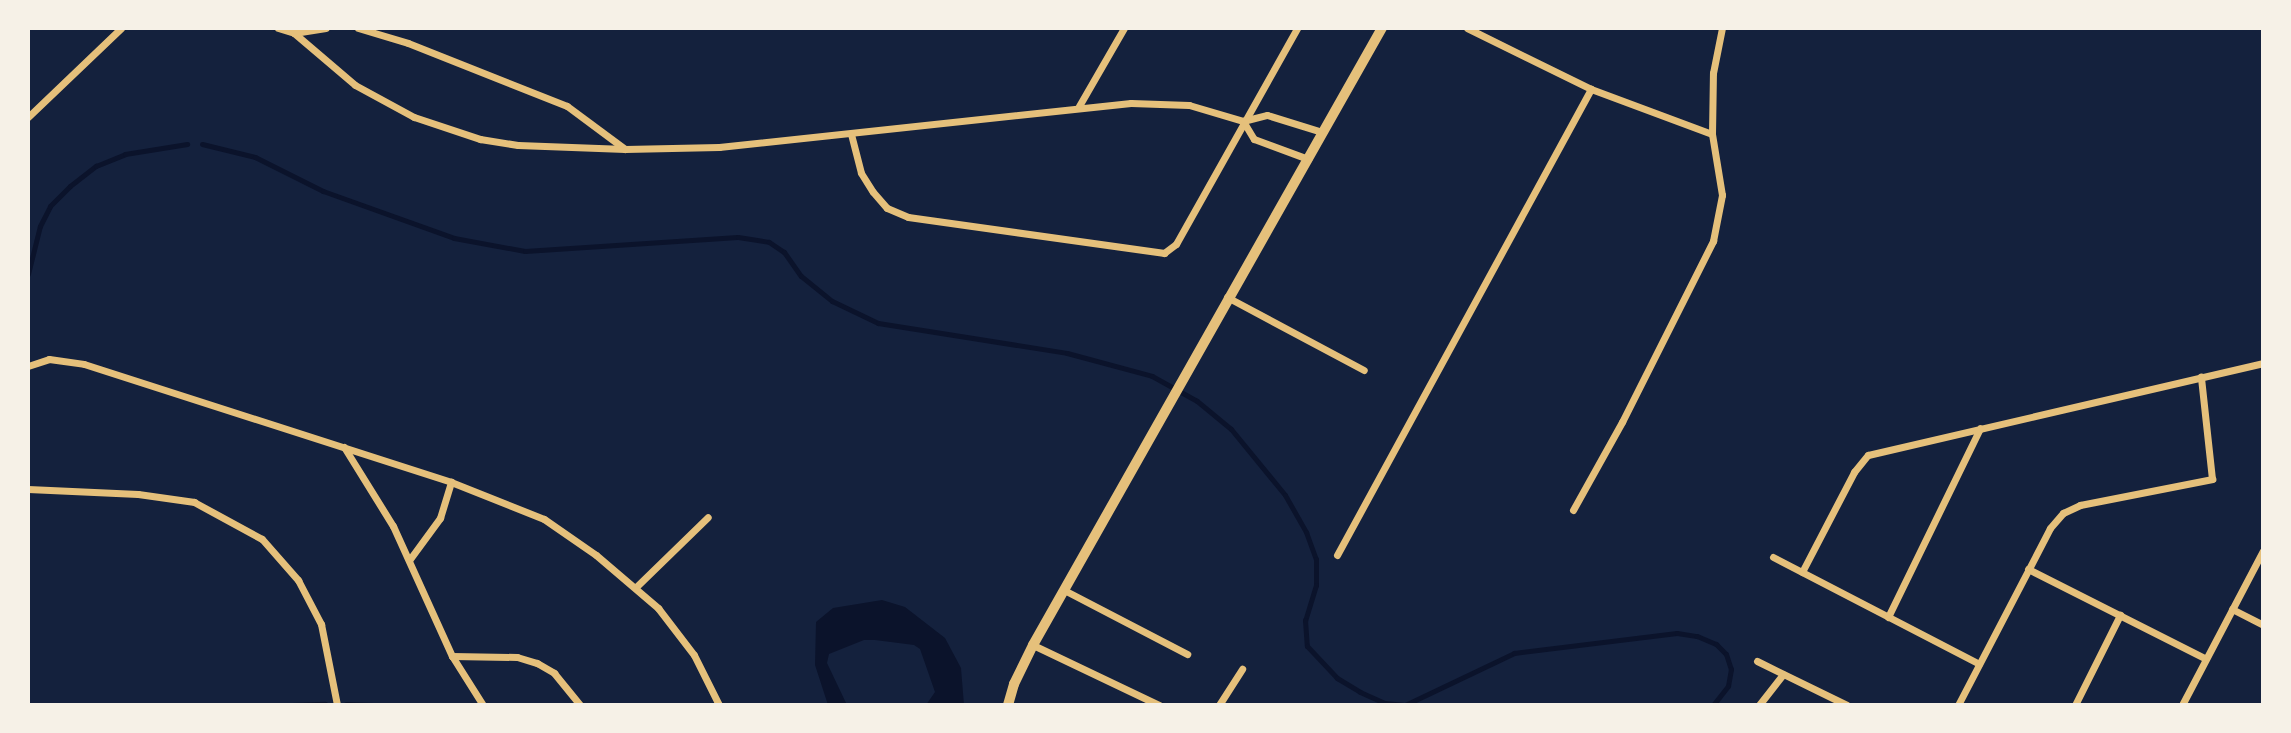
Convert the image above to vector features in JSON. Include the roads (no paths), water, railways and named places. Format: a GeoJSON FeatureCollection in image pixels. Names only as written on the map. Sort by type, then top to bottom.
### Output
{"type":"FeatureCollection","features":[{"type":"Feature","properties":{"kind":"main road"},"geometry":{"type":"LineString","coordinates":[[1008,705],[1014,684],[1033,645],[1227,297],[1382,28]]}},
{"type":"Feature","properties":{"kind":"street"},"geometry":{"type":"LineString","coordinates":[[28,117],[121,28]]}},
{"type":"Feature","properties":{"kind":"street"},"geometry":{"type":"LineString","coordinates":[[278,28],[294,33],[355,85],[414,117],[480,139],[518,145],[625,149],[719,147],[1079,106],[1163,102],[1209,110],[1243,121],[1267,115],[1322,132]]}},
{"type":"Feature","properties":{"kind":"street"},"geometry":{"type":"LineString","coordinates":[[294,33],[326,28]]}},
{"type":"Feature","properties":{"kind":"street"},"geometry":{"type":"LineString","coordinates":[[358,28],[408,43],[567,106],[625,149]]}},
{"type":"Feature","properties":{"kind":"street"},"geometry":{"type":"LineString","coordinates":[[1079,106],[1124,28]]}},
{"type":"Feature","properties":{"kind":"street"},"geometry":{"type":"LineString","coordinates":[[851,134],[861,173],[873,192],[887,208],[908,217],[1159,253],[1176,244],[1297,28]]}},
{"type":"Feature","properties":{"kind":"street"},"geometry":{"type":"LineString","coordinates":[[1467,28],[1591,89],[1712,134]]}},
{"type":"Feature","properties":{"kind":"street"},"geometry":{"type":"LineString","coordinates":[[1573,510],[1622,422],[1713,241],[1722,195],[1712,134],[1713,73],[1722,28]]}},
{"type":"Feature","properties":{"kind":"street"},"geometry":{"type":"LineString","coordinates":[[1337,555],[1591,89]]}},
{"type":"Feature","properties":{"kind":"street"},"geometry":{"type":"LineString","coordinates":[[1243,121],[1254,139],[1308,159]]}},
{"type":"Feature","properties":{"kind":"street"},"geometry":{"type":"LineString","coordinates":[[1227,297],[1364,370]]}},
{"type":"Feature","properties":{"kind":"street"},"geometry":{"type":"LineString","coordinates":[[28,366],[49,359],[65,360],[451,482],[544,519],[636,587],[658,608],[694,655],[719,705]]}},
{"type":"Feature","properties":{"kind":"street"},"geometry":{"type":"LineString","coordinates":[[1802,572],[1863,459],[1874,453],[2263,363]]}},
{"type":"Feature","properties":{"kind":"street"},"geometry":{"type":"LineString","coordinates":[[1958,705],[2050,528],[2073,508],[2212,479],[2201,377]]}},
{"type":"Feature","properties":{"kind":"street"},"geometry":{"type":"LineString","coordinates":[[1888,617],[1980,428]]}},
{"type":"Feature","properties":{"kind":"street"},"geometry":{"type":"LineString","coordinates":[[344,447],[410,559],[452,656],[483,705]]}},
{"type":"Feature","properties":{"kind":"street"},"geometry":{"type":"LineString","coordinates":[[410,559],[433,531],[451,482]]}},
{"type":"Feature","properties":{"kind":"street"},"geometry":{"type":"LineString","coordinates":[[28,489],[138,494],[194,502],[262,539],[298,580],[321,624],[337,705]]}},
{"type":"Feature","properties":{"kind":"street"},"geometry":{"type":"LineString","coordinates":[[636,587],[708,517]]}},
{"type":"Feature","properties":{"kind":"street"},"geometry":{"type":"LineString","coordinates":[[2182,705],[2263,551]]}},
{"type":"Feature","properties":{"kind":"street"},"geometry":{"type":"LineString","coordinates":[[1773,557],[1979,664]]}},
{"type":"Feature","properties":{"kind":"street"},"geometry":{"type":"LineString","coordinates":[[2028,569],[2206,659]]}},
{"type":"Feature","properties":{"kind":"street"},"geometry":{"type":"LineString","coordinates":[[1064,590],[1187,654]]}},
{"type":"Feature","properties":{"kind":"street"},"geometry":{"type":"LineString","coordinates":[[2232,609],[2263,625]]}},
{"type":"Feature","properties":{"kind":"street"},"geometry":{"type":"LineString","coordinates":[[2075,705],[2120,615]]}},
{"type":"Feature","properties":{"kind":"street"},"geometry":{"type":"LineString","coordinates":[[1033,645],[1159,705]]}},
{"type":"Feature","properties":{"kind":"street"},"geometry":{"type":"LineString","coordinates":[[452,656],[517,657],[537,663],[554,673],[580,705]]}},
{"type":"Feature","properties":{"kind":"street"},"geometry":{"type":"LineString","coordinates":[[1757,661],[1847,705]]}},
{"type":"Feature","properties":{"kind":"street"},"geometry":{"type":"LineString","coordinates":[[1219,705],[1242,669]]}},
{"type":"Feature","properties":{"kind":"street"},"geometry":{"type":"LineString","coordinates":[[1759,705],[1783,674]]}},
{"type":"Feature","properties":{"kind":"water"},"geometry":{"type":"Polygon","coordinates":[[[882,600],[905,607],[945,638],[961,668],[964,705],[926,705],[935,692],[920,649],[914,645],[864,640],[829,654],[827,663],[847,705],[828,705],[815,665],[816,622],[833,608],[882,600]]]}},
{"type":"Feature","properties":{"kind":"waterway"},"geometry":{"type":"LineString","coordinates":[[28,274],[40,226],[50,206],[70,186],[96,166],[125,154],[187,144]]}},
{"type":"Feature","properties":{"kind":"waterway"},"geometry":{"type":"LineString","coordinates":[[202,144],[255,157],[323,191],[454,238],[525,251],[738,237],[769,242],[784,252],[801,276],[832,301],[878,323],[1067,353],[1152,376],[1197,401],[1231,429],[1285,495],[1306,532],[1316,559],[1316,585],[1305,620],[1307,646],[1337,678],[1360,692],[1385,703],[1405,705],[1514,653],[1677,633],[1697,636],[1716,644],[1726,654],[1731,669],[1728,686],[1713,705]]}},
{"type":"Feature","properties":{"kind":"waterway"},"geometry":{"type":"LineString","coordinates":[[292,705],[325,704]]}},
{"type":"Feature","properties":{"kind":"waterway"},"geometry":{"type":"LineString","coordinates":[[346,704],[373,705]]}}]}
